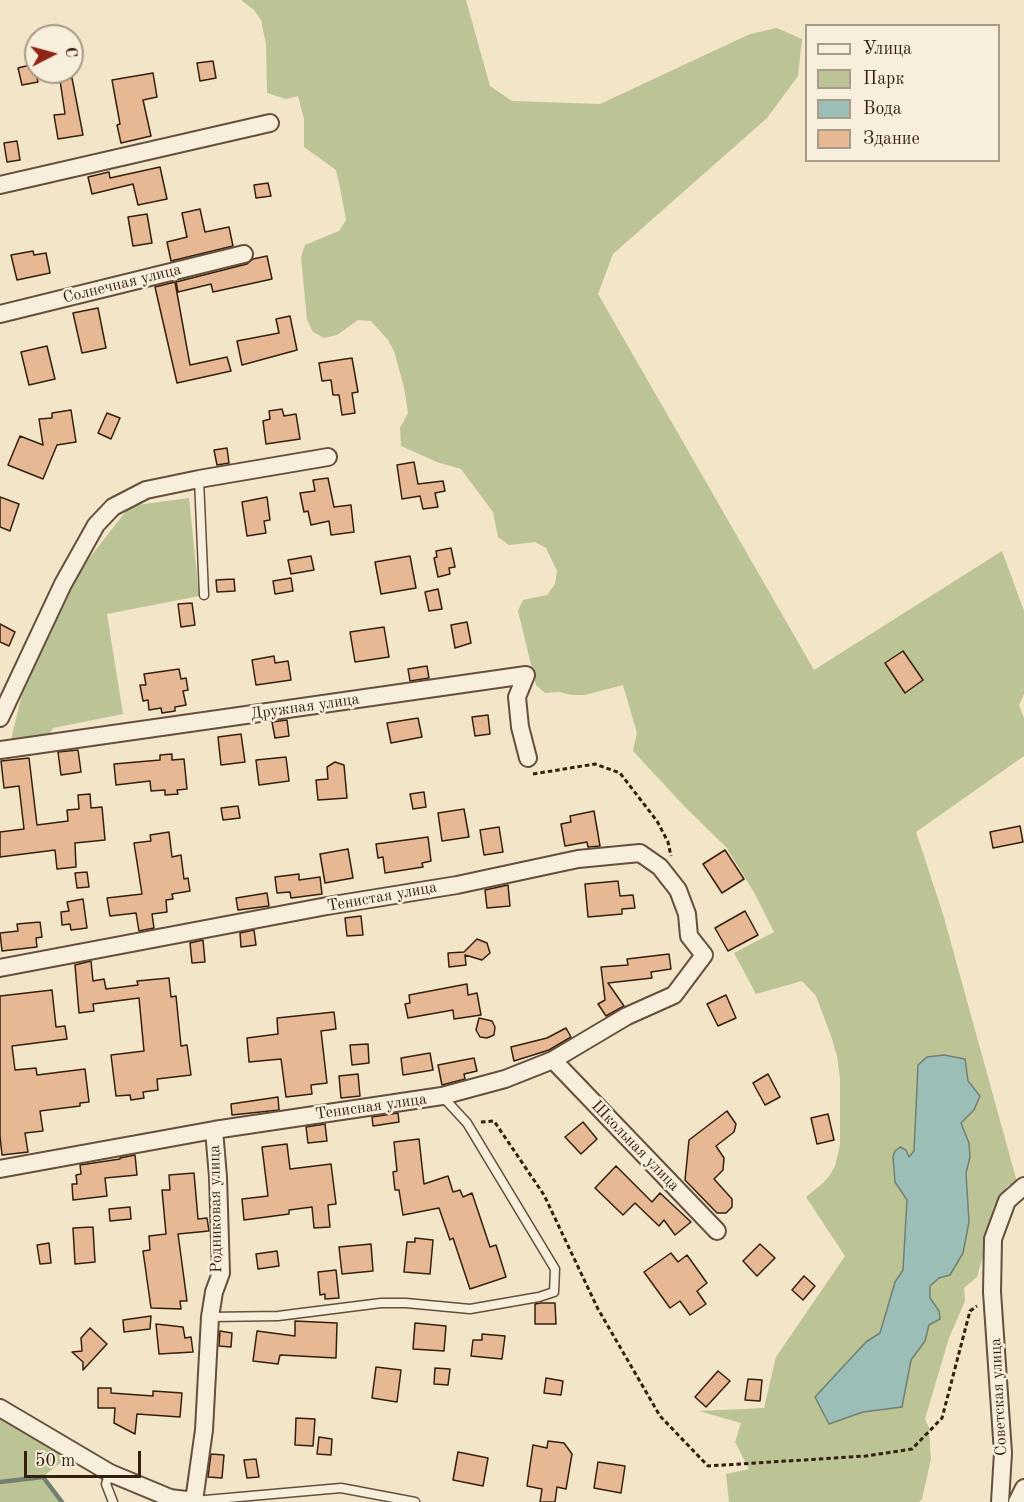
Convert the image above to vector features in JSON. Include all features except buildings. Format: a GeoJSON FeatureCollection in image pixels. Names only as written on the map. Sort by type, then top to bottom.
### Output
{"type":"FeatureCollection","features":[{"type":"Feature","properties":{"kind":"street"},"geometry":{"type":"LineString","coordinates":[[0,185],[270,123]]}},
{"type":"Feature","properties":{"kind":"street","name":"Солнечная улица"},"geometry":{"type":"LineString","coordinates":[[0,314],[244,254]]}},
{"type":"Feature","properties":{"kind":"street"},"geometry":{"type":"LineString","coordinates":[[0,718],[63,584],[96,525],[113,507],[146,490],[328,457]]}},
{"type":"Feature","properties":{"kind":"street","name":"Дружная улица"},"geometry":{"type":"LineString","coordinates":[[0,750],[526,675],[517,697],[520,727],[531,766]]}},
{"type":"Feature","properties":{"kind":"street","name":"Тенистая улица"},"geometry":{"type":"LineString","coordinates":[[0,968],[315,908],[457,885],[578,859],[639,853],[660,867],[678,890],[687,914],[689,936],[704,955]]}},
{"type":"Feature","properties":{"kind":"street","name":"Тенисная улица"},"geometry":{"type":"LineString","coordinates":[[0,1169],[214,1130],[442,1096],[505,1079],[553,1060],[627,1016],[674,995],[704,955]]}},
{"type":"Feature","properties":{"kind":"street","name":"Школьная улица"},"geometry":{"type":"LineString","coordinates":[[553,1060],[717,1231]]}},
{"type":"Feature","properties":{"kind":"street","name":"Родниковая улица"},"geometry":{"type":"LineString","coordinates":[[194,1501],[204,1430],[210,1317],[214,1292],[221,1273],[214,1130]]}},
{"type":"Feature","properties":{"kind":"street","name":"Советская улица"},"geometry":{"type":"LineString","coordinates":[[1000,1502],[1003,1453],[992,1293],[993,1239],[1007,1201],[1024,1186]]}},
{"type":"Feature","properties":{"kind":"street"},"geometry":{"type":"LineString","coordinates":[[0,1408],[110,1473],[171,1497],[194,1501]]}},
{"type":"Feature","properties":{"kind":"street"},"geometry":{"type":"LineString","coordinates":[[1017,1502],[1024,1488]]}},
{"type":"Feature","properties":{"kind":"lane"},"geometry":{"type":"LineString","coordinates":[[199,479],[204,595]]}},
{"type":"Feature","properties":{"kind":"lane"},"geometry":{"type":"LineString","coordinates":[[210,1317],[278,1316],[381,1303],[470,1309],[539,1297],[554,1292],[555,1269],[467,1123],[442,1096]]}},
{"type":"Feature","properties":{"kind":"lane"},"geometry":{"type":"LineString","coordinates":[[110,1473],[106,1484],[113,1502]]}},
{"type":"Feature","properties":{"kind":"lane"},"geometry":{"type":"LineString","coordinates":[[194,1501],[340,1488],[415,1502]]}},
{"type":"Feature","properties":{"kind":"path"},"geometry":{"type":"LineString","coordinates":[[531,766],[595,764],[620,772],[657,821],[668,842],[672,862]]}},
{"type":"Feature","properties":{"kind":"path"},"geometry":{"type":"LineString","coordinates":[[467,1123],[494,1121],[544,1195],[598,1309],[660,1416],[708,1466],[866,1456],[912,1449],[942,1418],[970,1311],[992,1293]]}},
{"type":"Feature","properties":{"kind":"green space"},"geometry":{"type":"Polygon","coordinates":[[[241,0],[466,0],[490,86],[512,101],[600,104],[750,34],[777,28],[802,39],[798,76],[767,118],[613,254],[598,294],[814,670],[1002,551],[1024,611],[1024,694],[1019,705],[1024,718],[1024,756],[916,832],[943,914],[1017,1182],[1007,1186],[998,1203],[977,1277],[964,1288],[965,1301],[949,1338],[925,1419],[929,1428],[931,1459],[922,1499],[919,1502],[729,1502],[726,1474],[749,1469],[735,1442],[741,1423],[699,1411],[764,1408],[776,1357],[845,1256],[806,1197],[830,1175],[835,1166],[840,1145],[840,1079],[831,1036],[816,996],[802,981],[756,994],[734,953],[774,932],[755,894],[726,847],[633,751],[637,733],[623,685],[585,695],[572,695],[559,692],[545,693],[536,685],[518,611],[523,600],[547,595],[555,584],[557,571],[546,548],[535,542],[509,545],[498,537],[493,512],[461,469],[437,462],[401,446],[400,428],[408,413],[404,387],[394,351],[388,340],[371,321],[358,320],[337,335],[324,338],[313,332],[307,320],[301,257],[305,245],[339,231],[346,220],[336,170],[304,147],[304,119],[298,96],[286,99],[267,93],[266,44],[261,20],[254,10],[241,0]],[[944,1055],[927,1057],[918,1065],[914,1151],[895,1182],[907,1200],[903,1270],[895,1282],[880,1333],[866,1342],[829,1424],[863,1412],[902,1407],[911,1360],[925,1341],[929,1325],[939,1311],[930,1298],[930,1286],[939,1278],[950,1275],[963,1253],[969,1222],[966,1173],[970,1157],[969,1143],[960,1123],[974,1110],[944,1055]]]}},
{"type":"Feature","properties":{"kind":"green space"},"geometry":{"type":"Polygon","coordinates":[[[189,498],[199,596],[107,614],[123,714],[53,728],[47,739],[10,744],[26,677],[73,579],[130,506],[189,498]]]}},
{"type":"Feature","properties":{"kind":"green space"},"geometry":{"type":"Polygon","coordinates":[[[0,1414],[69,1461],[57,1465],[43,1477],[62,1502],[0,1502],[0,1414]]]}},
{"type":"Feature","properties":{"kind":"water"},"geometry":{"type":"Polygon","coordinates":[[[944,1055],[965,1059],[968,1081],[980,1096],[974,1110],[961,1123],[969,1143],[970,1157],[966,1173],[969,1222],[963,1253],[950,1275],[939,1278],[930,1286],[930,1298],[939,1311],[940,1319],[929,1325],[925,1341],[911,1360],[902,1407],[863,1412],[829,1424],[815,1397],[866,1342],[880,1333],[895,1282],[903,1270],[907,1200],[895,1182],[893,1157],[895,1151],[900,1147],[906,1150],[909,1157],[914,1151],[918,1065],[927,1057],[944,1055]]]}},
{"type":"Feature","properties":{"kind":"waterway"},"geometry":{"type":"LineString","coordinates":[[0,1482],[43,1477],[62,1502]]}}]}
